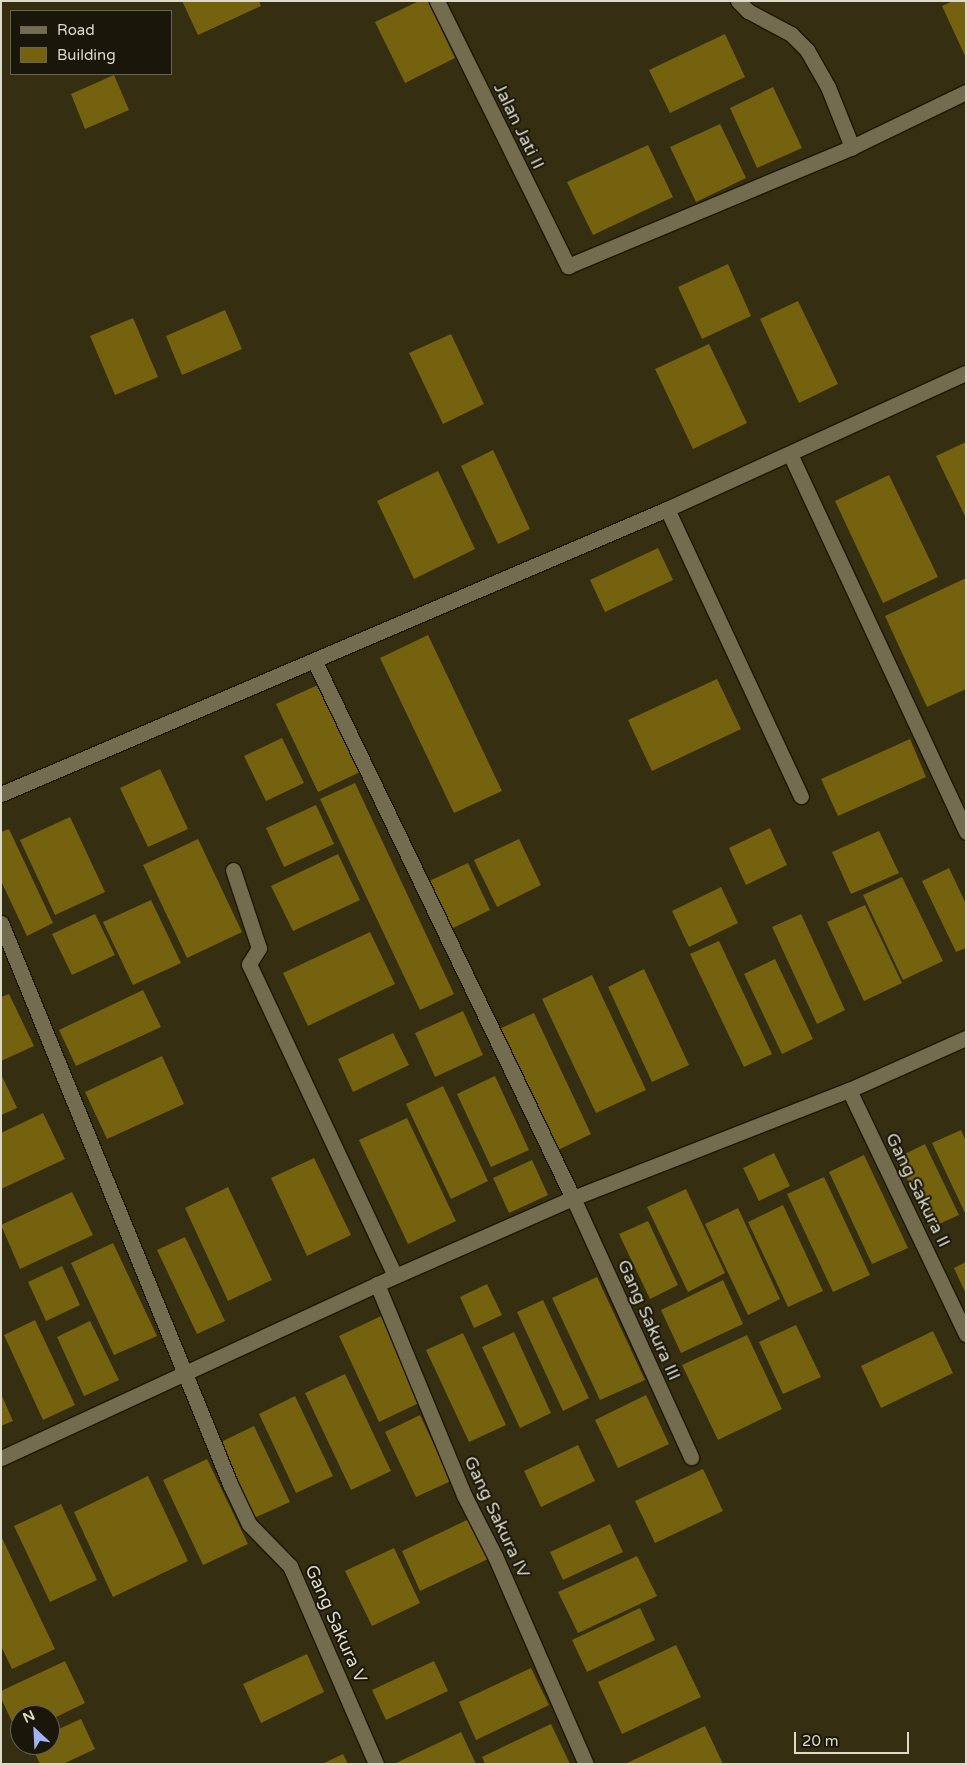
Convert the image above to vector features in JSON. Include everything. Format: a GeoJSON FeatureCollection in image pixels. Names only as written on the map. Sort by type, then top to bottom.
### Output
{"type":"FeatureCollection","features":[{"type":"Feature","properties":{"kind":"street","name":"Jalan Jati II"},"geometry":{"type":"LineString","coordinates":[[437,1],[568,266],[852,147]]}},
{"type":"Feature","properties":{"kind":"street"},"geometry":{"type":"LineString","coordinates":[[738,1],[748,11],[791,34],[807,50],[822,74],[852,147],[966,92]]}},
{"type":"Feature","properties":{"kind":"street"},"geometry":{"type":"LineString","coordinates":[[1,794],[315,662],[790,454],[966,373]]}},
{"type":"Feature","properties":{"kind":"street"},"geometry":{"type":"LineString","coordinates":[[790,454],[966,832]]}},
{"type":"Feature","properties":{"kind":"street"},"geometry":{"type":"LineString","coordinates":[[667,508],[801,796]]}},
{"type":"Feature","properties":{"kind":"street","name":"Gang Sakura III"},"geometry":{"type":"LineString","coordinates":[[315,662],[573,1198],[691,1457]]}},
{"type":"Feature","properties":{"kind":"street"},"geometry":{"type":"LineString","coordinates":[[233,870],[259,948],[248,964],[395,1276]]}},
{"type":"Feature","properties":{"kind":"street","name":"Gang Sakura V"},"geometry":{"type":"LineString","coordinates":[[1,923],[43,1031],[249,1524],[290,1566],[376,1764]]}},
{"type":"Feature","properties":{"kind":"street"},"geometry":{"type":"LineString","coordinates":[[1,1458],[377,1284],[573,1198],[849,1090],[966,1038]]}},
{"type":"Feature","properties":{"kind":"street","name":"Gang Sakura II"},"geometry":{"type":"LineString","coordinates":[[849,1090],[966,1334]]}},
{"type":"Feature","properties":{"kind":"street","name":"Gang Sakura IV"},"geometry":{"type":"LineString","coordinates":[[377,1284],[464,1495],[495,1556],[586,1764]]}},
{"type":"Feature","properties":{"kind":"building"},"geometry":{"type":"Polygon","coordinates":[[[182,1],[259,1],[261,6],[198,35],[182,1]]]}},
{"type":"Feature","properties":{"kind":"building"},"geometry":{"type":"Polygon","coordinates":[[[419,1],[428,1],[455,58],[405,83],[375,22],[419,1]]]}},
{"type":"Feature","properties":{"kind":"building"},"geometry":{"type":"Polygon","coordinates":[[[953,1],[966,1],[966,58],[942,6],[953,1]]]}},
{"type":"Feature","properties":{"kind":"building"},"geometry":{"type":"Polygon","coordinates":[[[725,34],[745,77],[670,113],[649,70],[725,34]]]}},
{"type":"Feature","properties":{"kind":"building"},"geometry":{"type":"Polygon","coordinates":[[[114,75],[129,110],[85,129],[71,94],[114,75]]]}},
{"type":"Feature","properties":{"kind":"building"},"geometry":{"type":"Polygon","coordinates":[[[773,87],[802,148],[757,168],[730,108],[773,87]]]}},
{"type":"Feature","properties":{"kind":"building"},"geometry":{"type":"Polygon","coordinates":[[[720,124],[746,178],[696,202],[670,147],[720,124]]]}},
{"type":"Feature","properties":{"kind":"building"},"geometry":{"type":"Polygon","coordinates":[[[648,145],[673,197],[593,235],[567,182],[648,145]]]}},
{"type":"Feature","properties":{"kind":"building"},"geometry":{"type":"Polygon","coordinates":[[[728,264],[751,316],[702,339],[678,287],[728,264]]]}},
{"type":"Feature","properties":{"kind":"building"},"geometry":{"type":"Polygon","coordinates":[[[798,301],[838,384],[799,403],[760,319],[798,301]]]}},
{"type":"Feature","properties":{"kind":"building"},"geometry":{"type":"Polygon","coordinates":[[[225,310],[242,349],[182,375],[166,336],[225,310]]]}},
{"type":"Feature","properties":{"kind":"building"},"geometry":{"type":"Polygon","coordinates":[[[133,318],[158,377],[115,395],[90,336],[133,318]]]}},
{"type":"Feature","properties":{"kind":"building"},"geometry":{"type":"Polygon","coordinates":[[[451,334],[484,404],[443,424],[409,353],[451,334]]]}},
{"type":"Feature","properties":{"kind":"building"},"geometry":{"type":"Polygon","coordinates":[[[709,344],[747,423],[693,449],[655,369],[709,344]]]}},
{"type":"Feature","properties":{"kind":"building"},"geometry":{"type":"Polygon","coordinates":[[[966,442],[966,518],[936,456],[966,442]]]}},
{"type":"Feature","properties":{"kind":"building"},"geometry":{"type":"Polygon","coordinates":[[[493,450],[530,529],[498,544],[461,466],[493,450]]]}},
{"type":"Feature","properties":{"kind":"building"},"geometry":{"type":"Polygon","coordinates":[[[438,471],[475,549],[414,579],[377,501],[438,471]]]}},
{"type":"Feature","properties":{"kind":"building"},"geometry":{"type":"Polygon","coordinates":[[[889,475],[938,577],[883,603],[835,501],[889,475]]]}},
{"type":"Feature","properties":{"kind":"building"},"geometry":{"type":"Polygon","coordinates":[[[658,548],[673,580],[605,612],[590,580],[658,548]]]}},
{"type":"Feature","properties":{"kind":"building"},"geometry":{"type":"Polygon","coordinates":[[[966,578],[966,689],[927,707],[885,616],[966,578]]]}},
{"type":"Feature","properties":{"kind":"building"},"geometry":{"type":"Polygon","coordinates":[[[428,635],[502,791],[454,813],[380,658],[428,635]]]}},
{"type":"Feature","properties":{"kind":"building"},"geometry":{"type":"Polygon","coordinates":[[[717,679],[741,729],[652,771],[628,720],[717,679]]]}},
{"type":"Feature","properties":{"kind":"building"},"geometry":{"type":"Polygon","coordinates":[[[320,684],[362,771],[318,792],[276,704],[320,684]]]}},
{"type":"Feature","properties":{"kind":"building"},"geometry":{"type":"Polygon","coordinates":[[[282,738],[304,783],[266,801],[244,756],[282,738]]]}},
{"type":"Feature","properties":{"kind":"building"},"geometry":{"type":"Polygon","coordinates":[[[910,739],[926,777],[838,816],[821,779],[910,739]]]}},
{"type":"Feature","properties":{"kind":"building"},"geometry":{"type":"Polygon","coordinates":[[[160,769],[188,829],[148,847],[120,788],[160,769]]]}},
{"type":"Feature","properties":{"kind":"building"},"geometry":{"type":"Polygon","coordinates":[[[355,783],[454,994],[420,1010],[320,799],[355,783]]]}},
{"type":"Feature","properties":{"kind":"building"},"geometry":{"type":"Polygon","coordinates":[[[316,805],[334,844],[284,867],[266,828],[316,805]]]}},
{"type":"Feature","properties":{"kind":"building"},"geometry":{"type":"Polygon","coordinates":[[[70,817],[105,892],[55,915],[20,840],[70,817]]]}},
{"type":"Feature","properties":{"kind":"building"},"geometry":{"type":"Polygon","coordinates":[[[770,828],[787,865],[746,885],[729,848],[770,828]]]}},
{"type":"Feature","properties":{"kind":"building"},"geometry":{"type":"Polygon","coordinates":[[[9,829],[53,923],[27,936],[1,881],[1,832],[9,829]]]}},
{"type":"Feature","properties":{"kind":"building"},"geometry":{"type":"Polygon","coordinates":[[[879,831],[899,873],[851,894],[832,852],[879,831]]]}},
{"type":"Feature","properties":{"kind":"building"},"geometry":{"type":"Polygon","coordinates":[[[198,839],[242,932],[187,958],[143,865],[198,839]]]}},
{"type":"Feature","properties":{"kind":"building"},"geometry":{"type":"Polygon","coordinates":[[[519,839],[541,885],[497,907],[474,860],[519,839]]]}},
{"type":"Feature","properties":{"kind":"building"},"geometry":{"type":"Polygon","coordinates":[[[338,854],[360,900],[293,931],[271,886],[338,854]]]}},
{"type":"Feature","properties":{"kind":"building"},"geometry":{"type":"Polygon","coordinates":[[[468,863],[490,910],[447,931],[425,883],[468,863]]]}},
{"type":"Feature","properties":{"kind":"building"},"geometry":{"type":"Polygon","coordinates":[[[949,868],[966,904],[966,948],[956,952],[922,881],[949,868]]]}},
{"type":"Feature","properties":{"kind":"building"},"geometry":{"type":"Polygon","coordinates":[[[902,877],[943,961],[903,980],[863,895],[902,877]]]}},
{"type":"Feature","properties":{"kind":"building"},"geometry":{"type":"Polygon","coordinates":[[[721,887],[738,923],[689,947],[672,911],[721,887]]]}},
{"type":"Feature","properties":{"kind":"building"},"geometry":{"type":"Polygon","coordinates":[[[151,900],[181,963],[133,985],[103,922],[151,900]]]}},
{"type":"Feature","properties":{"kind":"building"},"geometry":{"type":"Polygon","coordinates":[[[865,905],[902,983],[864,1001],[827,922],[865,905]]]}},
{"type":"Feature","properties":{"kind":"building"},"geometry":{"type":"Polygon","coordinates":[[[95,914],[115,955],[72,975],[52,934],[95,914]]]}},
{"type":"Feature","properties":{"kind":"building"},"geometry":{"type":"Polygon","coordinates":[[[801,914],[845,1010],[817,1024],[772,927],[801,914]]]}},
{"type":"Feature","properties":{"kind":"building"},"geometry":{"type":"Polygon","coordinates":[[[370,932],[395,984],[308,1026],[283,973],[370,932]]]}},
{"type":"Feature","properties":{"kind":"building"},"geometry":{"type":"Polygon","coordinates":[[[719,941],[772,1054],[744,1067],[690,954],[719,941]]]}},
{"type":"Feature","properties":{"kind":"building"},"geometry":{"type":"Polygon","coordinates":[[[775,959],[813,1039],[782,1054],[744,974],[775,959]]]}},
{"type":"Feature","properties":{"kind":"building"},"geometry":{"type":"Polygon","coordinates":[[[644,969],[689,1065],[652,1082],[608,987],[644,969]]]}},
{"type":"Feature","properties":{"kind":"building"},"geometry":{"type":"Polygon","coordinates":[[[592,975],[646,1090],[596,1113],[542,999],[592,975]]]}},
{"type":"Feature","properties":{"kind":"building"},"geometry":{"type":"Polygon","coordinates":[[[143,990],[161,1027],[76,1066],[59,1030],[143,990]]]}},
{"type":"Feature","properties":{"kind":"building"},"geometry":{"type":"Polygon","coordinates":[[[9,994],[34,1046],[1,1061],[1,997],[9,994]]]}},
{"type":"Feature","properties":{"kind":"building"},"geometry":{"type":"Polygon","coordinates":[[[463,1011],[483,1055],[435,1077],[415,1033],[463,1011]]]}},
{"type":"Feature","properties":{"kind":"building"},"geometry":{"type":"Polygon","coordinates":[[[534,1013],[591,1134],[554,1152],[497,1030],[534,1013]]]}},
{"type":"Feature","properties":{"kind":"building"},"geometry":{"type":"Polygon","coordinates":[[[393,1033],[409,1065],[353,1092],[338,1059],[393,1033]]]}},
{"type":"Feature","properties":{"kind":"building"},"geometry":{"type":"Polygon","coordinates":[[[162,1056],[184,1104],[107,1139],[85,1092],[162,1056]]]}},
{"type":"Feature","properties":{"kind":"building"},"geometry":{"type":"Polygon","coordinates":[[[1,1074],[17,1108],[1,1115],[1,1074]]]}},
{"type":"Feature","properties":{"kind":"building"},"geometry":{"type":"Polygon","coordinates":[[[495,1076],[529,1150],[491,1167],[457,1094],[495,1076]]]}},
{"type":"Feature","properties":{"kind":"building"},"geometry":{"type":"Polygon","coordinates":[[[443,1086],[488,1181],[451,1199],[406,1104],[443,1086]]]}},
{"type":"Feature","properties":{"kind":"building"},"geometry":{"type":"Polygon","coordinates":[[[43,1113],[65,1159],[1,1189],[1,1133],[43,1113]]]}},
{"type":"Feature","properties":{"kind":"building"},"geometry":{"type":"Polygon","coordinates":[[[407,1118],[456,1221],[408,1244],[359,1140],[407,1118]]]}},
{"type":"Feature","properties":{"kind":"building"},"geometry":{"type":"Polygon","coordinates":[[[961,1130],[966,1141],[966,1215],[932,1143],[961,1130]]]}},
{"type":"Feature","properties":{"kind":"building"},"geometry":{"type":"Polygon","coordinates":[[[925,1144],[959,1215],[930,1228],[897,1158],[925,1144]]]}},
{"type":"Feature","properties":{"kind":"building"},"geometry":{"type":"Polygon","coordinates":[[[774,1153],[790,1186],[759,1201],[743,1168],[774,1153]]]}},
{"type":"Feature","properties":{"kind":"building"},"geometry":{"type":"Polygon","coordinates":[[[864,1155],[908,1248],[872,1264],[829,1172],[864,1155]]]}},
{"type":"Feature","properties":{"kind":"building"},"geometry":{"type":"Polygon","coordinates":[[[314,1158],[351,1235],[307,1256],[271,1178],[314,1158]]]}},
{"type":"Feature","properties":{"kind":"building"},"geometry":{"type":"Polygon","coordinates":[[[532,1160],[548,1195],[509,1213],[493,1178],[532,1160]]]}},
{"type":"Feature","properties":{"kind":"building"},"geometry":{"type":"Polygon","coordinates":[[[824,1177],[870,1275],[833,1292],[787,1194],[824,1177]]]}},
{"type":"Feature","properties":{"kind":"building"},"geometry":{"type":"Polygon","coordinates":[[[228,1187],[272,1280],[228,1301],[185,1208],[228,1187]]]}},
{"type":"Feature","properties":{"kind":"building"},"geometry":{"type":"Polygon","coordinates":[[[686,1189],[725,1273],[688,1292],[647,1207],[686,1189]]]}},
{"type":"Feature","properties":{"kind":"building"},"geometry":{"type":"Polygon","coordinates":[[[72,1192],[93,1235],[20,1269],[1,1225],[72,1192]]]}},
{"type":"Feature","properties":{"kind":"building"},"geometry":{"type":"Polygon","coordinates":[[[783,1205],[823,1291],[788,1307],[748,1222],[783,1205]]]}},
{"type":"Feature","properties":{"kind":"building"},"geometry":{"type":"Polygon","coordinates":[[[738,1208],[780,1299],[748,1315],[705,1224],[738,1208]]]}},
{"type":"Feature","properties":{"kind":"building"},"geometry":{"type":"Polygon","coordinates":[[[648,1221],[678,1285],[650,1299],[619,1234],[648,1221]]]}},
{"type":"Feature","properties":{"kind":"building"},"geometry":{"type":"Polygon","coordinates":[[[185,1237],[225,1321],[197,1334],[157,1250],[185,1237]]]}},
{"type":"Feature","properties":{"kind":"building"},"geometry":{"type":"Polygon","coordinates":[[[113,1243],[157,1336],[114,1355],[71,1263],[113,1243]]]}},
{"type":"Feature","properties":{"kind":"building"},"geometry":{"type":"Polygon","coordinates":[[[966,1262],[966,1294],[954,1268],[966,1262]]]}},
{"type":"Feature","properties":{"kind":"building"},"geometry":{"type":"Polygon","coordinates":[[[62,1266],[80,1305],[46,1321],[28,1282],[62,1266]]]}},
{"type":"Feature","properties":{"kind":"building"},"geometry":{"type":"Polygon","coordinates":[[[597,1277],[645,1380],[600,1400],[552,1298],[597,1277]]]}},
{"type":"Feature","properties":{"kind":"building"},"geometry":{"type":"Polygon","coordinates":[[[723,1280],[743,1324],[681,1353],[661,1310],[723,1280]]]}},
{"type":"Feature","properties":{"kind":"building"},"geometry":{"type":"Polygon","coordinates":[[[487,1284],[502,1315],[474,1328],[460,1297],[487,1284]]]}},
{"type":"Feature","properties":{"kind":"building"},"geometry":{"type":"Polygon","coordinates":[[[543,1300],[589,1398],[563,1411],[517,1312],[543,1300]]]}},
{"type":"Feature","properties":{"kind":"building"},"geometry":{"type":"Polygon","coordinates":[[[381,1316],[421,1402],[379,1422],[339,1336],[381,1316]]]}},
{"type":"Feature","properties":{"kind":"building"},"geometry":{"type":"Polygon","coordinates":[[[35,1320],[75,1405],[43,1420],[4,1335],[35,1320]]]}},
{"type":"Feature","properties":{"kind":"building"},"geometry":{"type":"Polygon","coordinates":[[[90,1321],[119,1380],[84,1396],[57,1337],[90,1321]]]}},
{"type":"Feature","properties":{"kind":"building"},"geometry":{"type":"Polygon","coordinates":[[[796,1325],[821,1377],[783,1394],[759,1342],[796,1325]]]}},
{"type":"Feature","properties":{"kind":"building"},"geometry":{"type":"Polygon","coordinates":[[[933,1331],[953,1373],[881,1408],[861,1366],[933,1331]]]}},
{"type":"Feature","properties":{"kind":"building"},"geometry":{"type":"Polygon","coordinates":[[[514,1332],[551,1413],[520,1428],[482,1347],[514,1332]]]}},
{"type":"Feature","properties":{"kind":"building"},"geometry":{"type":"Polygon","coordinates":[[[463,1333],[506,1425],[469,1442],[426,1350],[463,1333]]]}},
{"type":"Feature","properties":{"kind":"building"},"geometry":{"type":"Polygon","coordinates":[[[747,1335],[782,1409],[718,1440],[682,1365],[747,1335]]]}},
{"type":"Feature","properties":{"kind":"building"},"geometry":{"type":"Polygon","coordinates":[[[345,1374],[391,1471],[351,1490],[305,1393],[345,1374]]]}},
{"type":"Feature","properties":{"kind":"building"},"geometry":{"type":"Polygon","coordinates":[[[1,1394],[13,1421],[1,1426],[1,1394]]]}},
{"type":"Feature","properties":{"kind":"building"},"geometry":{"type":"Polygon","coordinates":[[[646,1395],[669,1444],[618,1468],[595,1420],[646,1395]]]}},
{"type":"Feature","properties":{"kind":"building"},"geometry":{"type":"Polygon","coordinates":[[[295,1396],[333,1476],[296,1493],[259,1414],[295,1396]]]}},
{"type":"Feature","properties":{"kind":"building"},"geometry":{"type":"Polygon","coordinates":[[[420,1415],[451,1481],[416,1497],[385,1432],[420,1415]]]}},
{"type":"Feature","properties":{"kind":"building"},"geometry":{"type":"Polygon","coordinates":[[[254,1426],[290,1502],[254,1518],[219,1443],[254,1426]]]}},
{"type":"Feature","properties":{"kind":"building"},"geometry":{"type":"Polygon","coordinates":[[[578,1445],[595,1481],[541,1507],[524,1471],[578,1445]]]}},
{"type":"Feature","properties":{"kind":"building"},"geometry":{"type":"Polygon","coordinates":[[[207,1459],[248,1544],[203,1565],[163,1480],[207,1459]]]}},
{"type":"Feature","properties":{"kind":"building"},"geometry":{"type":"Polygon","coordinates":[[[703,1469],[723,1511],[655,1543],[635,1501],[703,1469]]]}},
{"type":"Feature","properties":{"kind":"building"},"geometry":{"type":"Polygon","coordinates":[[[148,1476],[188,1561],[113,1597],[74,1512],[148,1476]]]}},
{"type":"Feature","properties":{"kind":"building"},"geometry":{"type":"Polygon","coordinates":[[[61,1504],[97,1580],[50,1602],[14,1526],[61,1504]]]}},
{"type":"Feature","properties":{"kind":"building"},"geometry":{"type":"Polygon","coordinates":[[[469,1519],[488,1559],[420,1591],[402,1551],[469,1519]]]}},
{"type":"Feature","properties":{"kind":"building"},"geometry":{"type":"Polygon","coordinates":[[[610,1524],[623,1552],[563,1580],[550,1552],[610,1524]]]}},
{"type":"Feature","properties":{"kind":"building"},"geometry":{"type":"Polygon","coordinates":[[[1,1536],[55,1649],[12,1669],[1,1646],[1,1536]]]}},
{"type":"Feature","properties":{"kind":"building"},"geometry":{"type":"Polygon","coordinates":[[[394,1548],[420,1603],[372,1626],[345,1571],[394,1548]]]}},
{"type":"Feature","properties":{"kind":"building"},"geometry":{"type":"Polygon","coordinates":[[[637,1556],[657,1596],[578,1633],[558,1592],[637,1556]]]}},
{"type":"Feature","properties":{"kind":"building"},"geometry":{"type":"Polygon","coordinates":[[[640,1608],[655,1640],[587,1672],[572,1640],[640,1608]]]}},
{"type":"Feature","properties":{"kind":"building"},"geometry":{"type":"Polygon","coordinates":[[[676,1645],[701,1697],[622,1734],[598,1682],[676,1645]]]}},
{"type":"Feature","properties":{"kind":"building"},"geometry":{"type":"Polygon","coordinates":[[[307,1654],[324,1692],[261,1723],[243,1684],[307,1654]]]}},
{"type":"Feature","properties":{"kind":"building"},"geometry":{"type":"Polygon","coordinates":[[[65,1661],[85,1703],[60,1715],[60,1705],[10,1705],[10,1718],[1,1698],[1,1691],[65,1661]]]}},
{"type":"Feature","properties":{"kind":"building"},"geometry":{"type":"Polygon","coordinates":[[[434,1661],[448,1691],[386,1720],[372,1690],[434,1661]]]}},
{"type":"Feature","properties":{"kind":"building"},"geometry":{"type":"Polygon","coordinates":[[[531,1668],[549,1705],[476,1740],[459,1702],[531,1668]]]}},
{"type":"Feature","properties":{"kind":"building"},"geometry":{"type":"Polygon","coordinates":[[[81,1719],[95,1749],[63,1764],[40,1764],[36,1755],[60,1755],[60,1728],[81,1719]]]}},
{"type":"Feature","properties":{"kind":"building"},"geometry":{"type":"Polygon","coordinates":[[[551,1724],[570,1764],[485,1764],[482,1757],[551,1724]]]}},
{"type":"Feature","properties":{"kind":"building"},"geometry":{"type":"Polygon","coordinates":[[[705,1726],[723,1764],[625,1764],[705,1726]]]}},
{"type":"Feature","properties":{"kind":"building"},"geometry":{"type":"Polygon","coordinates":[[[461,1732],[476,1764],[394,1764],[461,1732]]]}},
{"type":"Feature","properties":{"kind":"building"},"geometry":{"type":"Polygon","coordinates":[[[343,1754],[348,1764],[322,1764],[343,1754]]]}}]}
